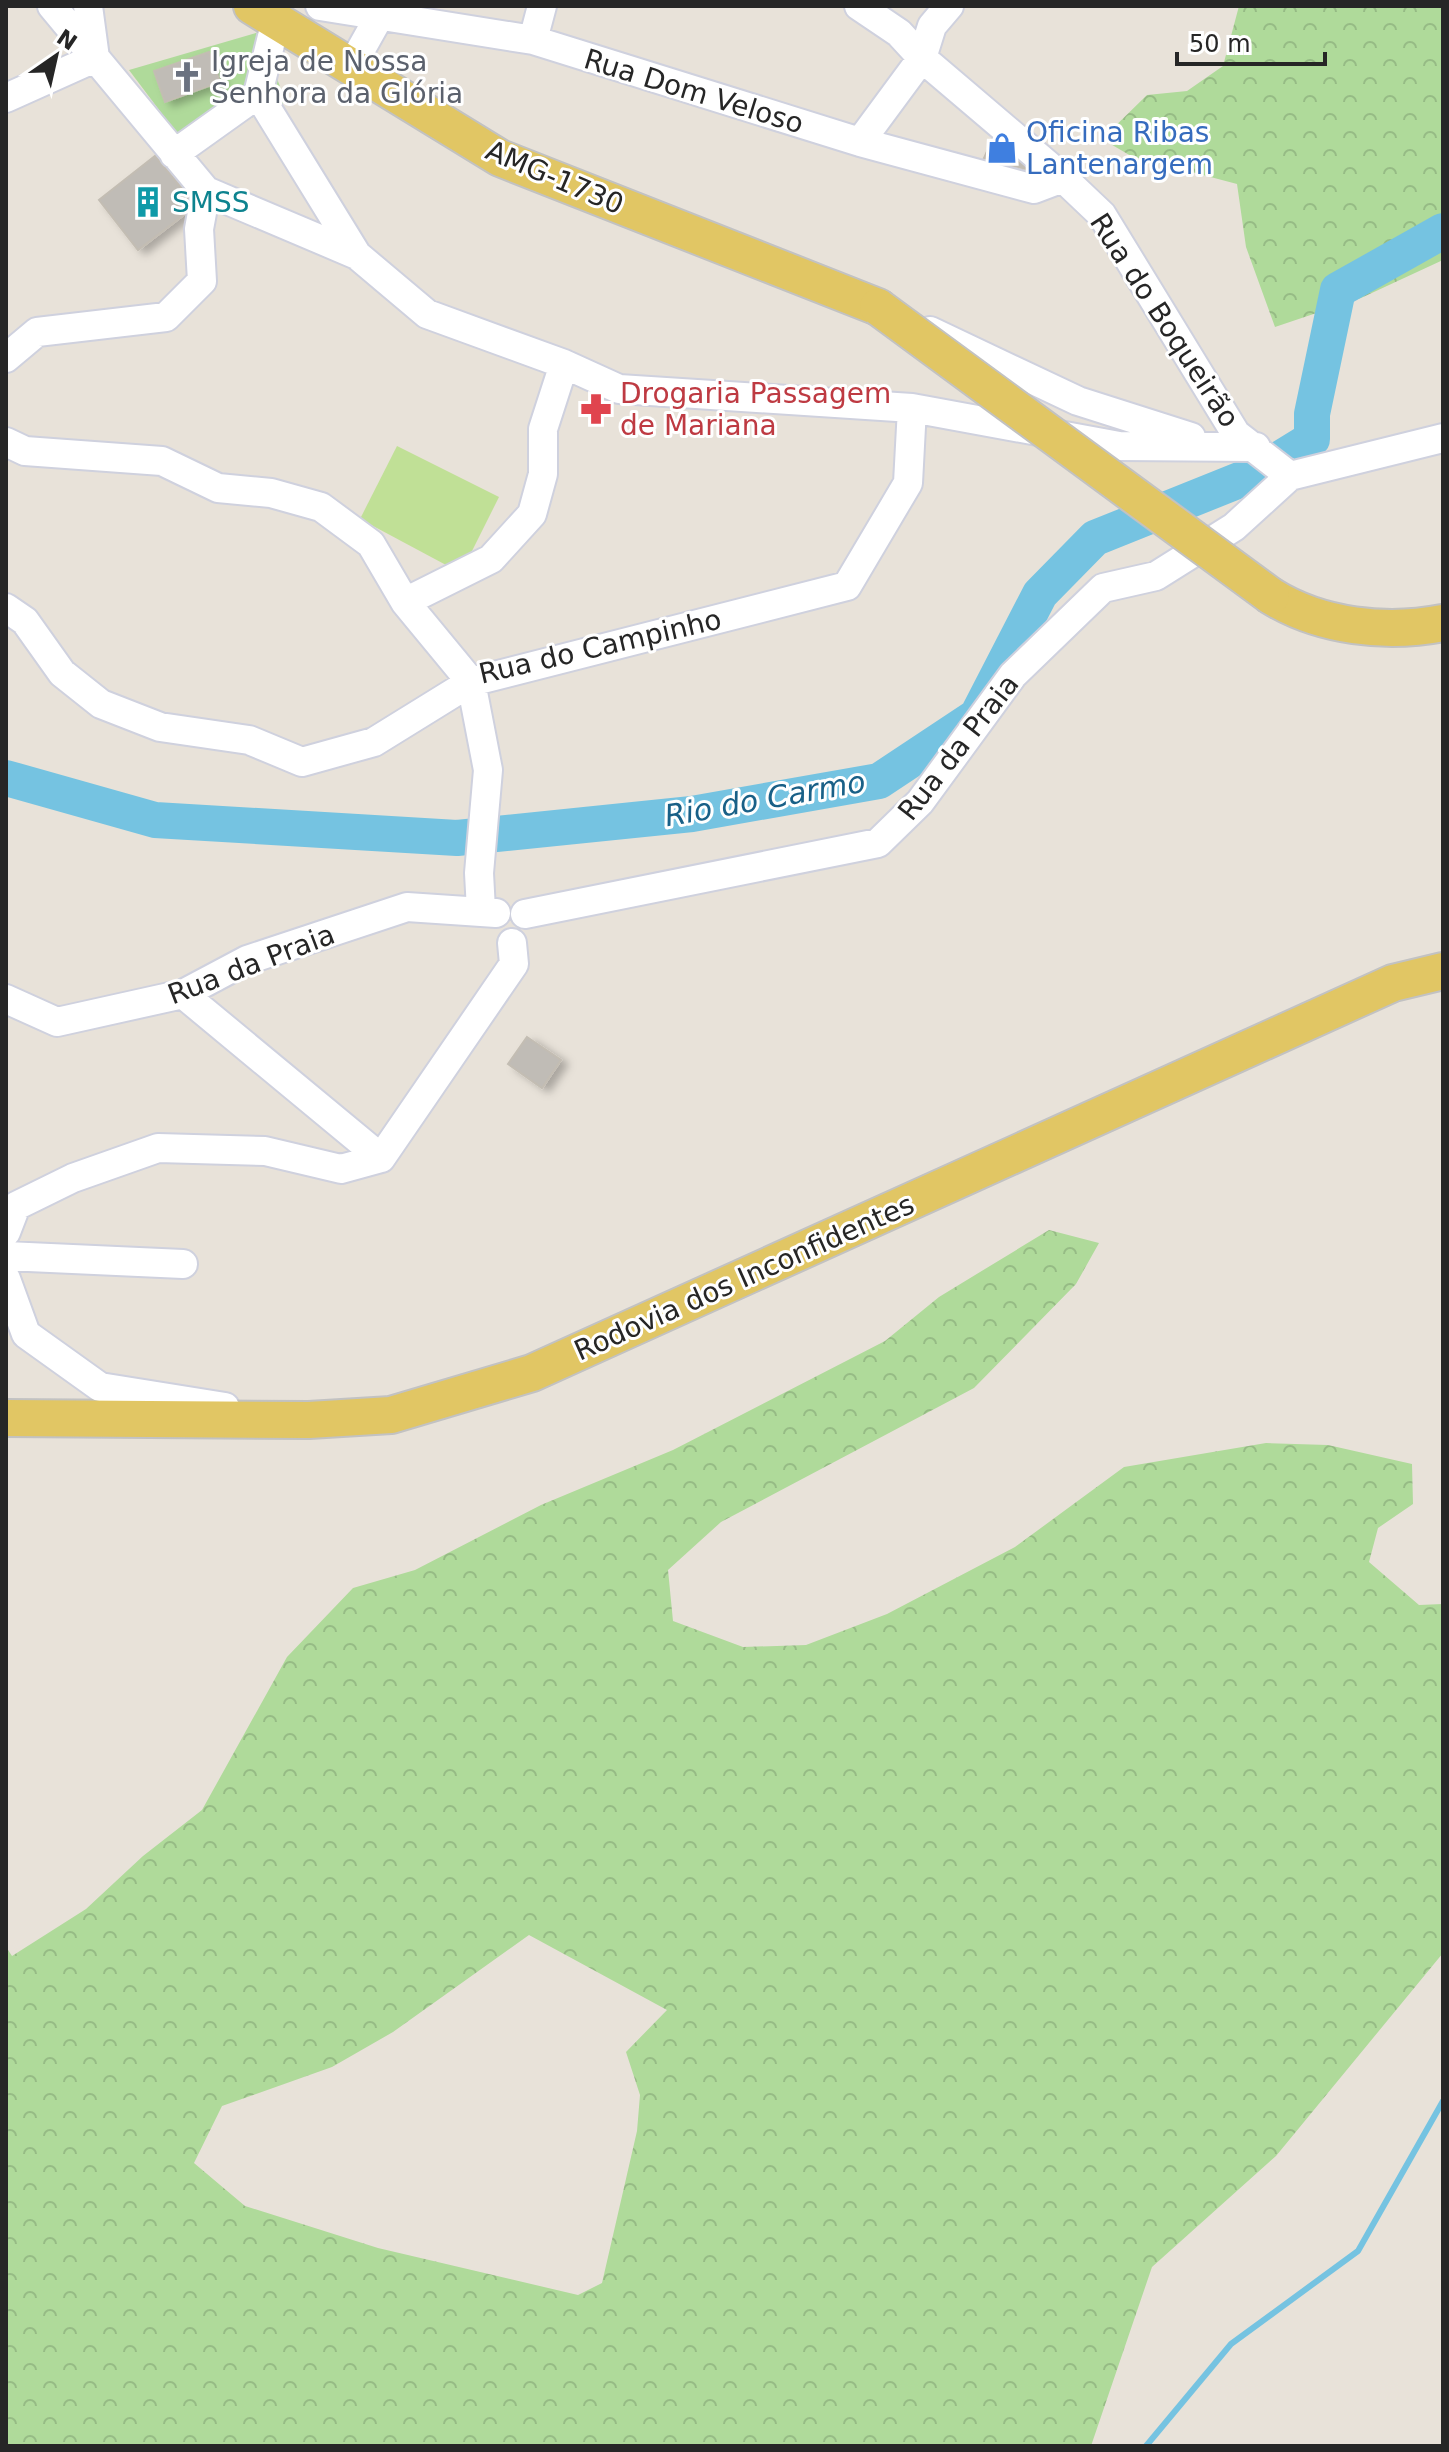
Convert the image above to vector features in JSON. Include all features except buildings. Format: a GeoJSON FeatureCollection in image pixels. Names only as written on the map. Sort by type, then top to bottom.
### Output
{"type":"FeatureCollection","features":[{"type":"Feature","properties":{"kind":"main road","name":"AMG-1730"},"geometry":{"type":"LineString","coordinates":[[264,13],[500,158],[878,307],[1271,596],[1293,609],[1351,624],[1389,628],[1443,623]]}},
{"type":"Feature","properties":{"kind":"main road","name":"Rodovia dos Inconfidentes"},"geometry":{"type":"LineString","coordinates":[[6,1418],[309,1420],[391,1415],[532,1373],[1393,983],[1443,971]]}},
{"type":"Feature","properties":{"kind":"street"},"geometry":{"type":"LineString","coordinates":[[52,6],[206,191],[357,255],[427,314],[564,364],[619,389],[912,408],[1119,446],[1256,447]]}},
{"type":"Feature","properties":{"kind":"street"},"geometry":{"type":"LineString","coordinates":[[88,6],[95,58]]}},
{"type":"Feature","properties":{"kind":"street","name":"Rua Dom Veloso"},"geometry":{"type":"LineString","coordinates":[[320,6],[379,17],[531,19],[860,142],[1034,189],[1063,178]]}},
{"type":"Feature","properties":{"kind":"street","name":"Rua do Boqueirão"},"geometry":{"type":"LineString","coordinates":[[859,6],[899,33],[922,58],[1102,215],[1236,434],[1290,476]]}},
{"type":"Feature","properties":{"kind":"street"},"geometry":{"type":"LineString","coordinates":[[860,142],[922,58],[932,26],[949,6]]}},
{"type":"Feature","properties":{"kind":"street"},"geometry":{"type":"LineString","coordinates":[[264,13],[258,94],[357,255]]}},
{"type":"Feature","properties":{"kind":"street"},"geometry":{"type":"LineString","coordinates":[[351,67],[379,17]]}},
{"type":"Feature","properties":{"kind":"street"},"geometry":{"type":"LineString","coordinates":[[6,98],[95,58]]}},
{"type":"Feature","properties":{"kind":"street"},"geometry":{"type":"LineString","coordinates":[[174,154],[258,94]]}},
{"type":"Feature","properties":{"kind":"street"},"geometry":{"type":"LineString","coordinates":[[6,358],[37,332],[166,317],[202,281],[199,229],[206,191]]}},
{"type":"Feature","properties":{"kind":"street"},"geometry":{"type":"LineString","coordinates":[[878,307],[1078,401],[1217,445]]}},
{"type":"Feature","properties":{"kind":"street"},"geometry":{"type":"LineString","coordinates":[[405,602],[491,559],[532,514],[543,474],[543,429],[564,364]]}},
{"type":"Feature","properties":{"kind":"street","name":"Rua do Campinho"},"geometry":{"type":"LineString","coordinates":[[6,442],[25,451],[162,461],[218,488],[271,493],[321,507],[371,544],[405,602],[471,682],[847,586],[908,483],[912,408]]}},
{"type":"Feature","properties":{"kind":"street"},"geometry":{"type":"LineString","coordinates":[[1290,476],[1443,438]]}},
{"type":"Feature","properties":{"kind":"street","name":"Rua da Praia"},"geometry":{"type":"LineString","coordinates":[[6,999],[57,1022],[183,994],[247,960],[407,907],[501,913],[878,843],[920,802],[1013,675],[1103,588],[1156,576],[1234,527],[1290,476]]}},
{"type":"Feature","properties":{"kind":"street"},"geometry":{"type":"LineString","coordinates":[[6,1232],[16,1206],[73,1178],[158,1148],[265,1151],[341,1169],[381,1158],[514,964],[512,943],[497,935],[494,924],[501,913],[479,873],[488,770],[471,682],[374,742],[302,762],[249,740],[160,727],[101,704],[62,673],[25,621],[7,608]]}},
{"type":"Feature","properties":{"kind":"street"},"geometry":{"type":"LineString","coordinates":[[183,994],[381,1158]]}},
{"type":"Feature","properties":{"kind":"street"},"geometry":{"type":"LineString","coordinates":[[6,1256],[183,1264]]}},
{"type":"Feature","properties":{"kind":"street"},"geometry":{"type":"LineString","coordinates":[[6,1279],[26,1334],[100,1387],[309,1420]]}},
{"type":"Feature","properties":{"kind":"green space"},"geometry":{"type":"Polygon","coordinates":[[[1239,6],[1443,6],[1443,260],[1361,298],[1275,327],[1246,247],[1237,184],[1131,156],[1102,139],[1147,95],[1187,91],[1223,66],[1239,6]]]}},
{"type":"Feature","properties":{"kind":"green space"},"geometry":{"type":"Polygon","coordinates":[[[259,32],[286,102],[187,147],[129,70],[259,32]]]}},
{"type":"Feature","properties":{"kind":"green space"},"geometry":{"type":"Polygon","coordinates":[[[397,446],[499,497],[461,573],[360,519],[397,446]]]}},
{"type":"Feature","properties":{"kind":"green space"},"geometry":{"type":"Polygon","coordinates":[[[1049,1230],[1099,1243],[1076,1284],[974,1388],[721,1522],[668,1570],[673,1621],[743,1647],[806,1645],[887,1614],[1015,1547],[1124,1467],[1266,1443],[1328,1445],[1412,1464],[1413,1504],[1378,1528],[1369,1562],[1419,1605],[1443,1604],[1443,1953],[1276,2156],[1152,2267],[1091,2446],[6,2446],[6,1947],[12,1956],[86,1909],[143,1856],[202,1810],[287,1657],[353,1588],[415,1570],[541,1505],[673,1450],[885,1341],[939,1297],[1049,1230]],[[529,1935],[393,2032],[332,2067],[222,2106],[194,2163],[245,2206],[378,2248],[578,2295],[602,2283],[637,2131],[640,2095],[626,2052],[667,2010],[529,1935]]]}},
{"type":"Feature","properties":{"kind":"waterway","name":"Rio do Carmo"},"geometry":{"type":"LineString","coordinates":[[6,778],[155,820],[457,838],[692,814],[879,781],[977,716],[1040,594],[1095,538],[1257,473],[1312,439],[1312,414],[1338,290],[1443,231]]}},
{"type":"Feature","properties":{"kind":"waterway"},"geometry":{"type":"LineString","coordinates":[[1146,2446],[1231,2344],[1358,2251],[1443,2101]]}},
{"type":"Feature","properties":{"kind":"place","name":"Igreja de Nossa Senhora da Glória"},"geometry":{"type":"Point","coordinates":[187,77]}},
{"type":"Feature","properties":{"kind":"place","name":"Oficina Ribas Lantenargem"},"geometry":{"type":"Point","coordinates":[1002,148]}},
{"type":"Feature","properties":{"kind":"place","name":"SMSS"},"geometry":{"type":"Point","coordinates":[148,202]}},
{"type":"Feature","properties":{"kind":"place","name":"Drogaria Passagem de Mariana"},"geometry":{"type":"Point","coordinates":[596,409]}}]}
